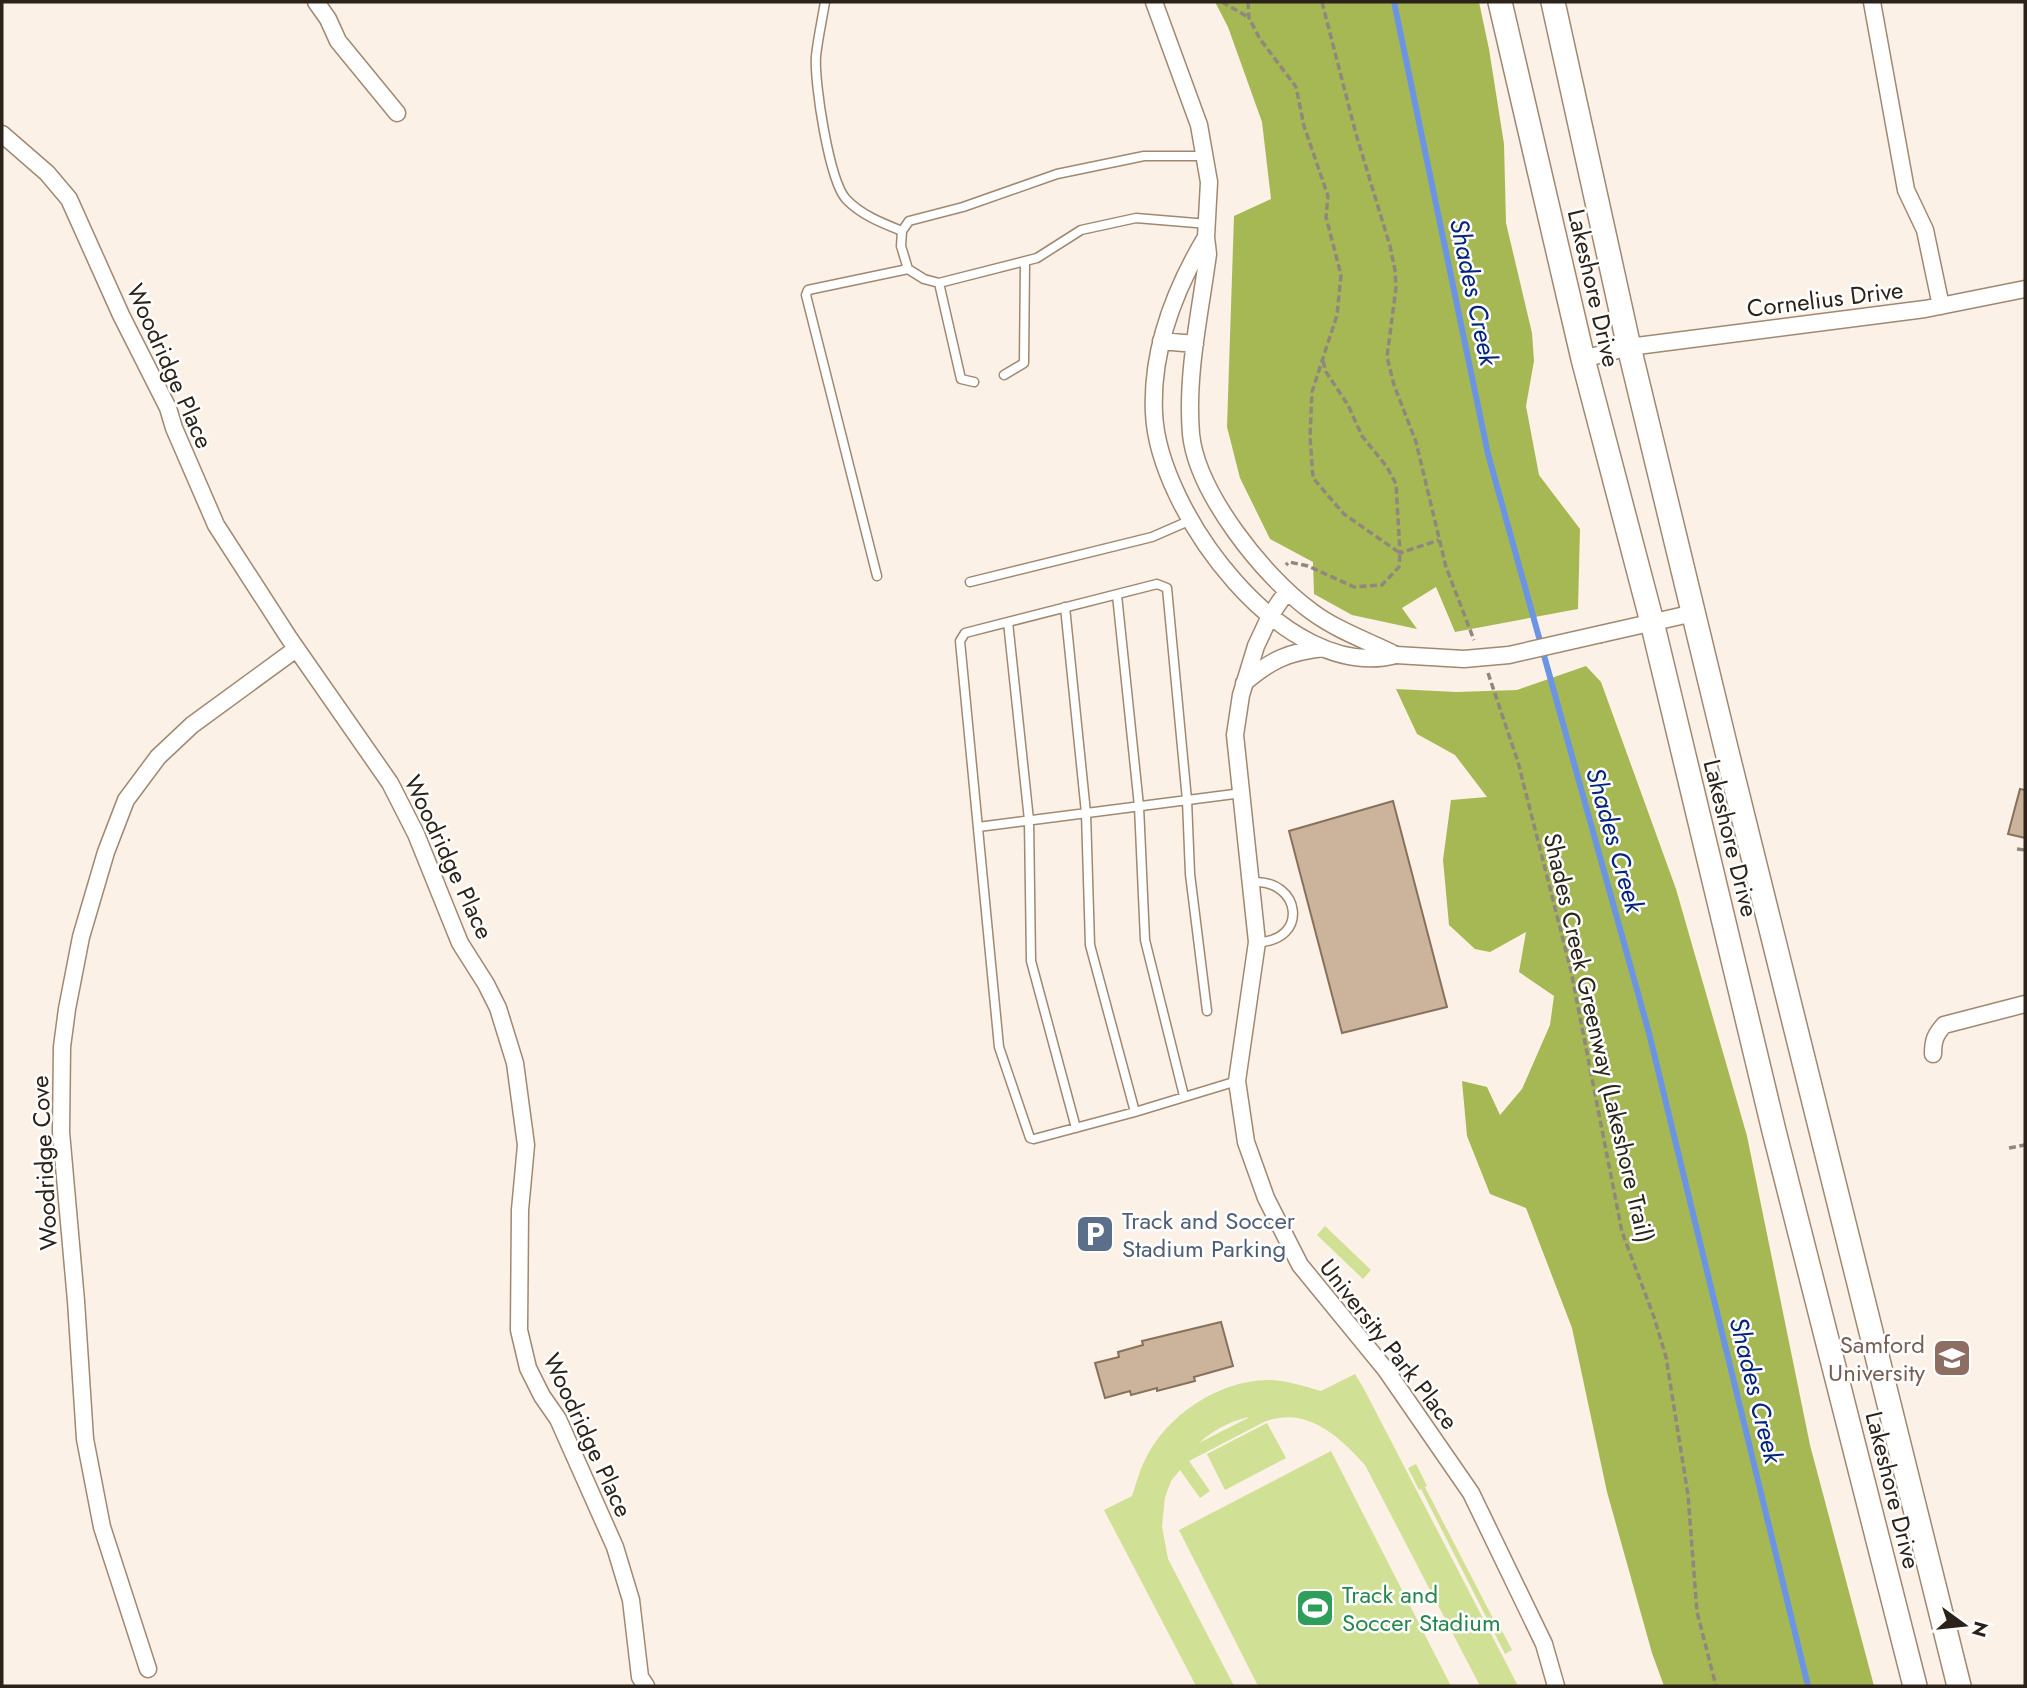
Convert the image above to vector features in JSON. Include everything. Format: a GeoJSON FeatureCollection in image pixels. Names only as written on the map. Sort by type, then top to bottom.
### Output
{"type":"FeatureCollection","features":[{"type":"Feature","properties":{"kind":"main road","name":"Lakeshore Drive"},"geometry":{"type":"LineString","coordinates":[[1500,2],[1583,359],[1652,622],[1774,1131],[1915,1686]]}},
{"type":"Feature","properties":{"kind":"main road","name":"Lakeshore Drive"},"geometry":{"type":"LineString","coordinates":[[1553,2],[1629,347],[1959,1686]]}},
{"type":"Feature","properties":{"kind":"street"},"geometry":{"type":"LineString","coordinates":[[316,2],[338,41],[397,113]]}},
{"type":"Feature","properties":{"kind":"street"},"geometry":{"type":"LineString","coordinates":[[1154,2],[1199,125],[1209,182],[1209,254],[1195,344],[1190,404],[1192,438],[1212,496],[1235,530],[1282,586],[1313,613],[1396,655]]}},
{"type":"Feature","properties":{"kind":"street"},"geometry":{"type":"LineString","coordinates":[[1872,2],[1906,191],[1925,230],[1941,306]]}},
{"type":"Feature","properties":{"kind":"street","name":"Woodridge Place"},"geometry":{"type":"LineString","coordinates":[[2,134],[47,173],[69,199],[121,316],[168,408],[216,525],[296,649],[390,783],[416,834],[460,943],[486,984],[515,1063],[526,1145],[521,1200],[519,1330],[528,1368],[542,1396],[558,1419],[615,1547],[631,1600],[641,1683]]}},
{"type":"Feature","properties":{"kind":"street"},"geometry":{"type":"LineString","coordinates":[[1207,231],[1168,318],[1161,341],[1154,414],[1169,477],[1191,520],[1228,572],[1258,607],[1290,632],[1323,648],[1378,660],[1396,655],[1464,659],[1509,655],[1694,613]]}},
{"type":"Feature","properties":{"kind":"street","name":"Cornelius Drive"},"geometry":{"type":"LineString","coordinates":[[1583,359],[1629,347],[1941,306],[2025,289]]}},
{"type":"Feature","properties":{"kind":"street"},"geometry":{"type":"LineString","coordinates":[[1161,341],[1195,344]]}},
{"type":"Feature","properties":{"kind":"street"},"geometry":{"type":"LineString","coordinates":[[1191,520],[1217,504]]}},
{"type":"Feature","properties":{"kind":"street","name":"University Park Place"},"geometry":{"type":"LineString","coordinates":[[1282,586],[1256,646],[1244,683],[1235,736],[1257,942],[1237,1081],[1246,1142],[1266,1198],[1300,1265],[1386,1370],[1471,1493],[1544,1644],[1556,1686]]}},
{"type":"Feature","properties":{"kind":"street"},"geometry":{"type":"LineString","coordinates":[[1244,683],[1268,664],[1292,652],[1323,648]]}},
{"type":"Feature","properties":{"kind":"street","name":"Woodridge Cove"},"geometry":{"type":"LineString","coordinates":[[148,1669],[102,1528],[85,1439],[61,1132],[62,1047],[67,1009],[85,925],[106,852],[126,800],[158,757],[192,725],[296,649]]}},
{"type":"Feature","properties":{"kind":"street"},"geometry":{"type":"LineString","coordinates":[[1933,1054],[1936,1034],[1944,1025],[2025,1004]]}},
{"type":"Feature","properties":{"kind":"lane"},"geometry":{"type":"LineString","coordinates":[[825,2],[816,58],[824,129],[836,181],[845,198],[868,217],[902,231]]}},
{"type":"Feature","properties":{"kind":"lane"},"geometry":{"type":"LineString","coordinates":[[1204,156],[1144,156],[1058,174],[963,207],[909,221],[902,231],[901,246],[908,269],[923,279],[939,283],[1037,258],[1081,230],[1136,218],[1207,231]]}},
{"type":"Feature","properties":{"kind":"lane"},"geometry":{"type":"LineString","coordinates":[[1004,376],[1024,363],[1026,261]]}},
{"type":"Feature","properties":{"kind":"lane"},"geometry":{"type":"LineString","coordinates":[[877,576],[806,295],[808,290],[908,269]]}},
{"type":"Feature","properties":{"kind":"lane"},"geometry":{"type":"LineString","coordinates":[[939,283],[961,379],[974,382]]}},
{"type":"Feature","properties":{"kind":"lane"},"geometry":{"type":"LineString","coordinates":[[970,582],[1152,537],[1191,520]]}},
{"type":"Feature","properties":{"kind":"lane"},"geometry":{"type":"LineString","coordinates":[[1207,1011],[1190,874],[1187,800],[1167,588],[1157,584],[965,633],[960,641],[999,1047],[1030,1138],[1135,1112],[1237,1081]]}},
{"type":"Feature","properties":{"kind":"lane"},"geometry":{"type":"LineString","coordinates":[[1117,595],[1139,806],[1144,940],[1184,1097]]}},
{"type":"Feature","properties":{"kind":"lane"},"geometry":{"type":"LineString","coordinates":[[1065,607],[1086,813],[1090,944],[1135,1112]]}},
{"type":"Feature","properties":{"kind":"lane"},"geometry":{"type":"LineString","coordinates":[[1008,622],[1029,820],[1031,961],[1076,1128]]}},
{"type":"Feature","properties":{"kind":"lane"},"geometry":{"type":"LineString","coordinates":[[978,827],[1242,793]]}},
{"type":"Feature","properties":{"kind":"lane"},"geometry":{"type":"LineString","coordinates":[[1252,882],[1265,881],[1281,889],[1289,897],[1293,914],[1283,935],[1270,942],[1257,942]]}},
{"type":"Feature","properties":{"kind":"path"},"geometry":{"type":"LineString","coordinates":[[1222,2],[1249,18]]}},
{"type":"Feature","properties":{"kind":"path"},"geometry":{"type":"LineString","coordinates":[[1248,2],[1249,18],[1260,39],[1296,88],[1304,126],[1328,196],[1326,217],[1341,275],[1336,316],[1312,392],[1310,437],[1313,478],[1344,514],[1400,553]]}},
{"type":"Feature","properties":{"kind":"path"},"geometry":{"type":"LineString","coordinates":[[1322,2],[1356,134],[1391,246],[1396,288],[1387,358],[1394,385],[1416,442],[1446,567],[1475,641]]}},
{"type":"Feature","properties":{"kind":"path"},"geometry":{"type":"LineString","coordinates":[[1282,586],[1283,566],[1289,562],[1308,566],[1354,587],[1382,585],[1399,567],[1396,484],[1387,467],[1362,436],[1348,405],[1326,372],[1322,359]]}},
{"type":"Feature","properties":{"kind":"path"},"geometry":{"type":"LineString","coordinates":[[1400,553],[1439,540]]}},
{"type":"Feature","properties":{"kind":"path","name":"Shades Creek Greenway (Lakeshore Trail)"},"geometry":{"type":"LineString","coordinates":[[1485,666],[1518,762],[1571,971],[1619,1223],[1666,1357],[1688,1495],[1697,1612],[1716,1686]]}},
{"type":"Feature","properties":{"kind":"path"},"geometry":{"type":"LineString","coordinates":[[2017,849],[2025,850]]}},
{"type":"Feature","properties":{"kind":"path"},"geometry":{"type":"LineString","coordinates":[[2009,1147],[2025,1145]]}},
{"type":"Feature","properties":{"kind":"green space"},"geometry":{"type":"Polygon","coordinates":[[[1215,2],[1479,2],[1504,144],[1506,223],[1532,333],[1534,361],[1526,406],[1539,475],[1580,529],[1578,609],[1455,632],[1436,587],[1402,608],[1417,629],[1352,615],[1314,594],[1313,562],[1270,539],[1240,478],[1227,427],[1234,216],[1271,199],[1262,122],[1228,27],[1215,2]]]}},
{"type":"Feature","properties":{"kind":"green space"},"geometry":{"type":"Polygon","coordinates":[[[1586,666],[1601,682],[1676,889],[1747,1136],[1810,1445],[1874,1686],[1664,1686],[1652,1653],[1607,1492],[1572,1328],[1526,1208],[1490,1194],[1467,1136],[1462,1081],[1487,1087],[1500,1115],[1522,1089],[1550,1025],[1554,996],[1519,972],[1526,932],[1490,952],[1475,949],[1449,925],[1443,860],[1451,800],[1487,797],[1455,755],[1417,734],[1396,689],[1456,692],[1517,690],[1586,666]]]}},
{"type":"Feature","properties":{"kind":"green space"},"geometry":{"type":"Polygon","coordinates":[[[1325,1226],[1371,1270],[1363,1279],[1317,1235],[1325,1226]]]}},
{"type":"Feature","properties":{"kind":"green space"},"geometry":{"type":"Polygon","coordinates":[[[1355,1374],[1518,1686],[1480,1686],[1365,1465],[1333,1434],[1308,1420],[1294,1417],[1264,1422],[1189,1461],[1210,1491],[1200,1498],[1180,1470],[1171,1481],[1165,1497],[1162,1526],[1168,1559],[1234,1686],[1196,1686],[1104,1510],[1132,1496],[1139,1473],[1154,1444],[1180,1416],[1212,1394],[1248,1382],[1267,1380],[1321,1391],[1355,1374]],[[1248,1418],[1222,1427],[1199,1443],[1248,1418]]]}},
{"type":"Feature","properties":{"kind":"green space"},"geometry":{"type":"Polygon","coordinates":[[[1267,1423],[1286,1458],[1225,1490],[1207,1454],[1267,1423]]]}},
{"type":"Feature","properties":{"kind":"green space","name":"Track and Soccer Stadium"},"geometry":{"type":"Polygon","coordinates":[[[1331,1451],[1451,1686],[1258,1686],[1179,1530],[1331,1451]]]}},
{"type":"Feature","properties":{"kind":"green space"},"geometry":{"type":"Polygon","coordinates":[[[1416,1464],[1427,1486],[1425,1487],[1512,1650],[1505,1654],[1408,1468],[1416,1464]]]}},
{"type":"Feature","properties":{"kind":"building"},"geometry":{"type":"Polygon","coordinates":[[[2020,789],[2025,790],[2025,838],[2008,834],[2020,789]]]}},
{"type":"Feature","properties":{"kind":"building"},"geometry":{"type":"Polygon","coordinates":[[[1393,801],[1447,1007],[1342,1033],[1289,831],[1393,801]]]}},
{"type":"Feature","properties":{"kind":"building"},"geometry":{"type":"Polygon","coordinates":[[[1221,1322],[1233,1366],[1194,1377],[1195,1381],[1157,1391],[1157,1388],[1131,1395],[1130,1391],[1105,1398],[1095,1363],[1119,1357],[1118,1352],[1143,1345],[1142,1341],[1221,1322]]]}},
{"type":"Feature","properties":{"kind":"waterway","name":"Shades Creek"},"geometry":{"type":"LineString","coordinates":[[1394,2],[1488,454],[1649,1033],[1808,1686]]}},
{"type":"Feature","properties":{"kind":"place","name":"Track and Soccer Stadium Parking"},"geometry":{"type":"Point","coordinates":[1095,1234]}},
{"type":"Feature","properties":{"kind":"place","name":"Samford University"},"geometry":{"type":"Point","coordinates":[1952,1358]}},
{"type":"Feature","properties":{"kind":"place","name":"Track and Soccer Stadium"},"geometry":{"type":"Point","coordinates":[1315,1608]}}]}
